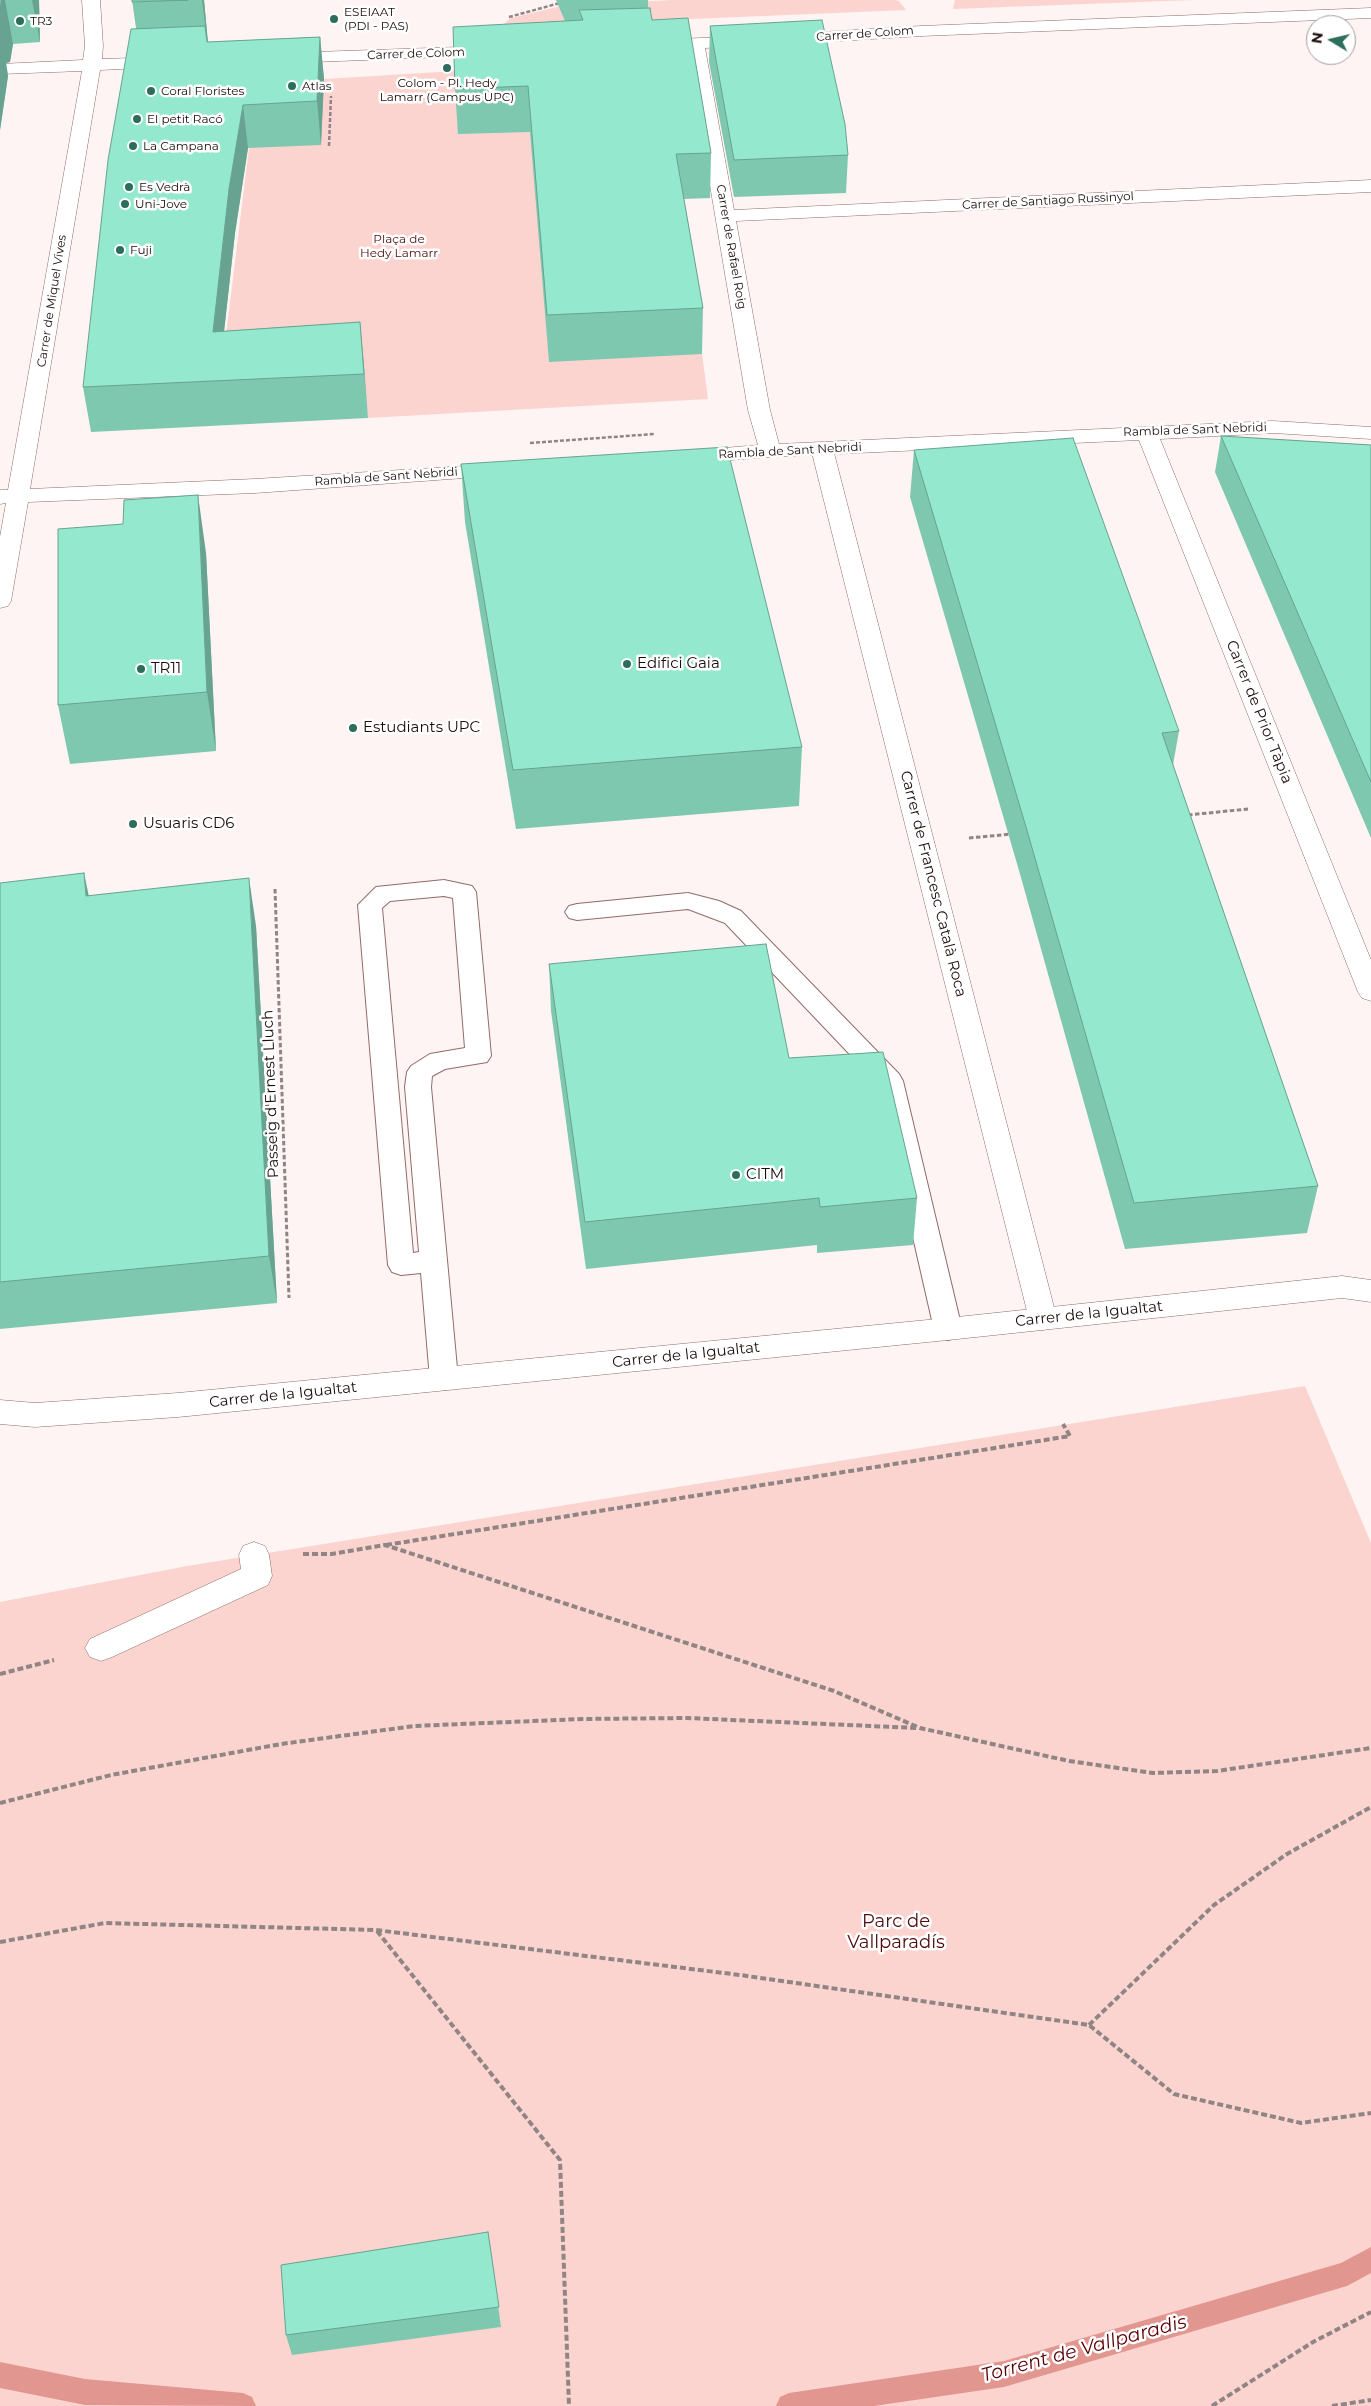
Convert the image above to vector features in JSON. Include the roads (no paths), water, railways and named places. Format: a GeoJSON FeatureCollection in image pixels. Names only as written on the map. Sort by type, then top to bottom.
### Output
{"type":"FeatureCollection","features":[{"type":"Feature","properties":{"kind":"street","name":"Carrer de Miquel Vives"},"geometry":{"type":"LineString","coordinates":[[0,601],[10,497],[92,65],[94,46],[91,0]]}},
{"type":"Feature","properties":{"kind":"street"},"geometry":{"type":"LineString","coordinates":[[1366,0],[1371,13]]}},
{"type":"Feature","properties":{"kind":"street","name":"Carrer de Colom"},"geometry":{"type":"LineString","coordinates":[[642,45],[921,31],[1371,13]]}},
{"type":"Feature","properties":{"kind":"street","name":"Carrer de Rafael Roig"},"geometry":{"type":"LineString","coordinates":[[695,43],[759,410],[770,451]]}},
{"type":"Feature","properties":{"kind":"street","name":"Carrer de Colom"},"geometry":{"type":"LineString","coordinates":[[266,59],[507,51]]}},
{"type":"Feature","properties":{"kind":"street"},"geometry":{"type":"LineString","coordinates":[[0,69],[179,62]]}},
{"type":"Feature","properties":{"kind":"street","name":"Carrer de Santiago Russinyol"},"geometry":{"type":"LineString","coordinates":[[725,216],[1371,186]]}},
{"type":"Feature","properties":{"kind":"street","name":"Rambla de Sant Nebridi"},"geometry":{"type":"LineString","coordinates":[[670,458],[770,451],[1273,427],[1371,433]]}},
{"type":"Feature","properties":{"kind":"street","name":"Carrer de Prior Tàpia"},"geometry":{"type":"LineString","coordinates":[[1147,432],[1371,992]]}},
{"type":"Feature","properties":{"kind":"street","name":"Carrer de Francesc Català Roca"},"geometry":{"type":"LineString","coordinates":[[822,449],[1043,1320]]}},
{"type":"Feature","properties":{"kind":"street","name":"Rambla de Sant Nebridi"},"geometry":{"type":"LineString","coordinates":[[10,497],[255,486],[521,468]]}},
{"type":"Feature","properties":{"kind":"street","name":"Carrer de la Igualtat"},"geometry":{"type":"LineString","coordinates":[[0,1412],[35,1416],[159,1406],[1043,1320],[1342,1287],[1371,1291]]}},
{"type":"Feature","properties":{"kind":"street"},"geometry":{"type":"LineString","coordinates":[[101,1648],[258,1576],[254,1555]]}},
{"type":"Feature","properties":{"kind":"lane"},"geometry":{"type":"LineString","coordinates":[[433,1261],[401,1265],[370,905],[384,893],[444,888],[464,892],[478,1056],[439,1060],[420,1072],[418,1087],[444,1379]]}},
{"type":"Feature","properties":{"kind":"lane"},"geometry":{"type":"LineString","coordinates":[[577,912],[688,901],[711,907],[733,917],[890,1081],[948,1329]]}},
{"type":"Feature","properties":{"kind":"waterway","name":"Torrent de Vallparadis"},"geometry":{"type":"LineString","coordinates":[[789,2406],[1004,2374],[1347,2274],[1371,2259]]}},
{"type":"Feature","properties":{"kind":"waterway","name":"Torrent de Vallparadis"},"geometry":{"type":"LineString","coordinates":[[0,2375],[85,2392],[243,2406]]}},
{"type":"Feature","properties":{"kind":"place","name":"ESEIAAT (PDI - PAS)"},"geometry":{"type":"Point","coordinates":[334,19]}},
{"type":"Feature","properties":{"kind":"place","name":"TR3"},"geometry":{"type":"Point","coordinates":[20,21]}},
{"type":"Feature","properties":{"kind":"place","name":"Colom - Pl. Hedy Lamarr (Campus UPC)"},"geometry":{"type":"Point","coordinates":[447,68]}},
{"type":"Feature","properties":{"kind":"place","name":"Atlas"},"geometry":{"type":"Point","coordinates":[292,86]}},
{"type":"Feature","properties":{"kind":"place","name":"Coral Floristes"},"geometry":{"type":"Point","coordinates":[151,91]}},
{"type":"Feature","properties":{"kind":"place","name":"El petit Racó"},"geometry":{"type":"Point","coordinates":[137,119]}},
{"type":"Feature","properties":{"kind":"place","name":"La Campana"},"geometry":{"type":"Point","coordinates":[133,146]}},
{"type":"Feature","properties":{"kind":"place","name":"Es Vedrà"},"geometry":{"type":"Point","coordinates":[129,187]}},
{"type":"Feature","properties":{"kind":"place","name":"Uni-Jove"},"geometry":{"type":"Point","coordinates":[125,204]}},
{"type":"Feature","properties":{"kind":"place","name":"Fuji"},"geometry":{"type":"Point","coordinates":[120,250]}},
{"type":"Feature","properties":{"kind":"place","name":"Edifici Gaia"},"geometry":{"type":"Point","coordinates":[627,664]}},
{"type":"Feature","properties":{"kind":"place","name":"TR11"},"geometry":{"type":"Point","coordinates":[141,669]}},
{"type":"Feature","properties":{"kind":"place","name":"Estudiants UPC"},"geometry":{"type":"Point","coordinates":[353,728]}},
{"type":"Feature","properties":{"kind":"place","name":"Usuaris CD6"},"geometry":{"type":"Point","coordinates":[133,824]}},
{"type":"Feature","properties":{"kind":"place","name":"CITM"},"geometry":{"type":"Point","coordinates":[736,1175]}},
{"type":"Feature","properties":{"kind":"park label","name":"Plaça de Hedy Lamarr"},"geometry":{"type":"Point","coordinates":[399,246]}},
{"type":"Feature","properties":{"kind":"park label","name":"Parc de Vallparadís"},"geometry":{"type":"Point","coordinates":[896,1932]}}]}
